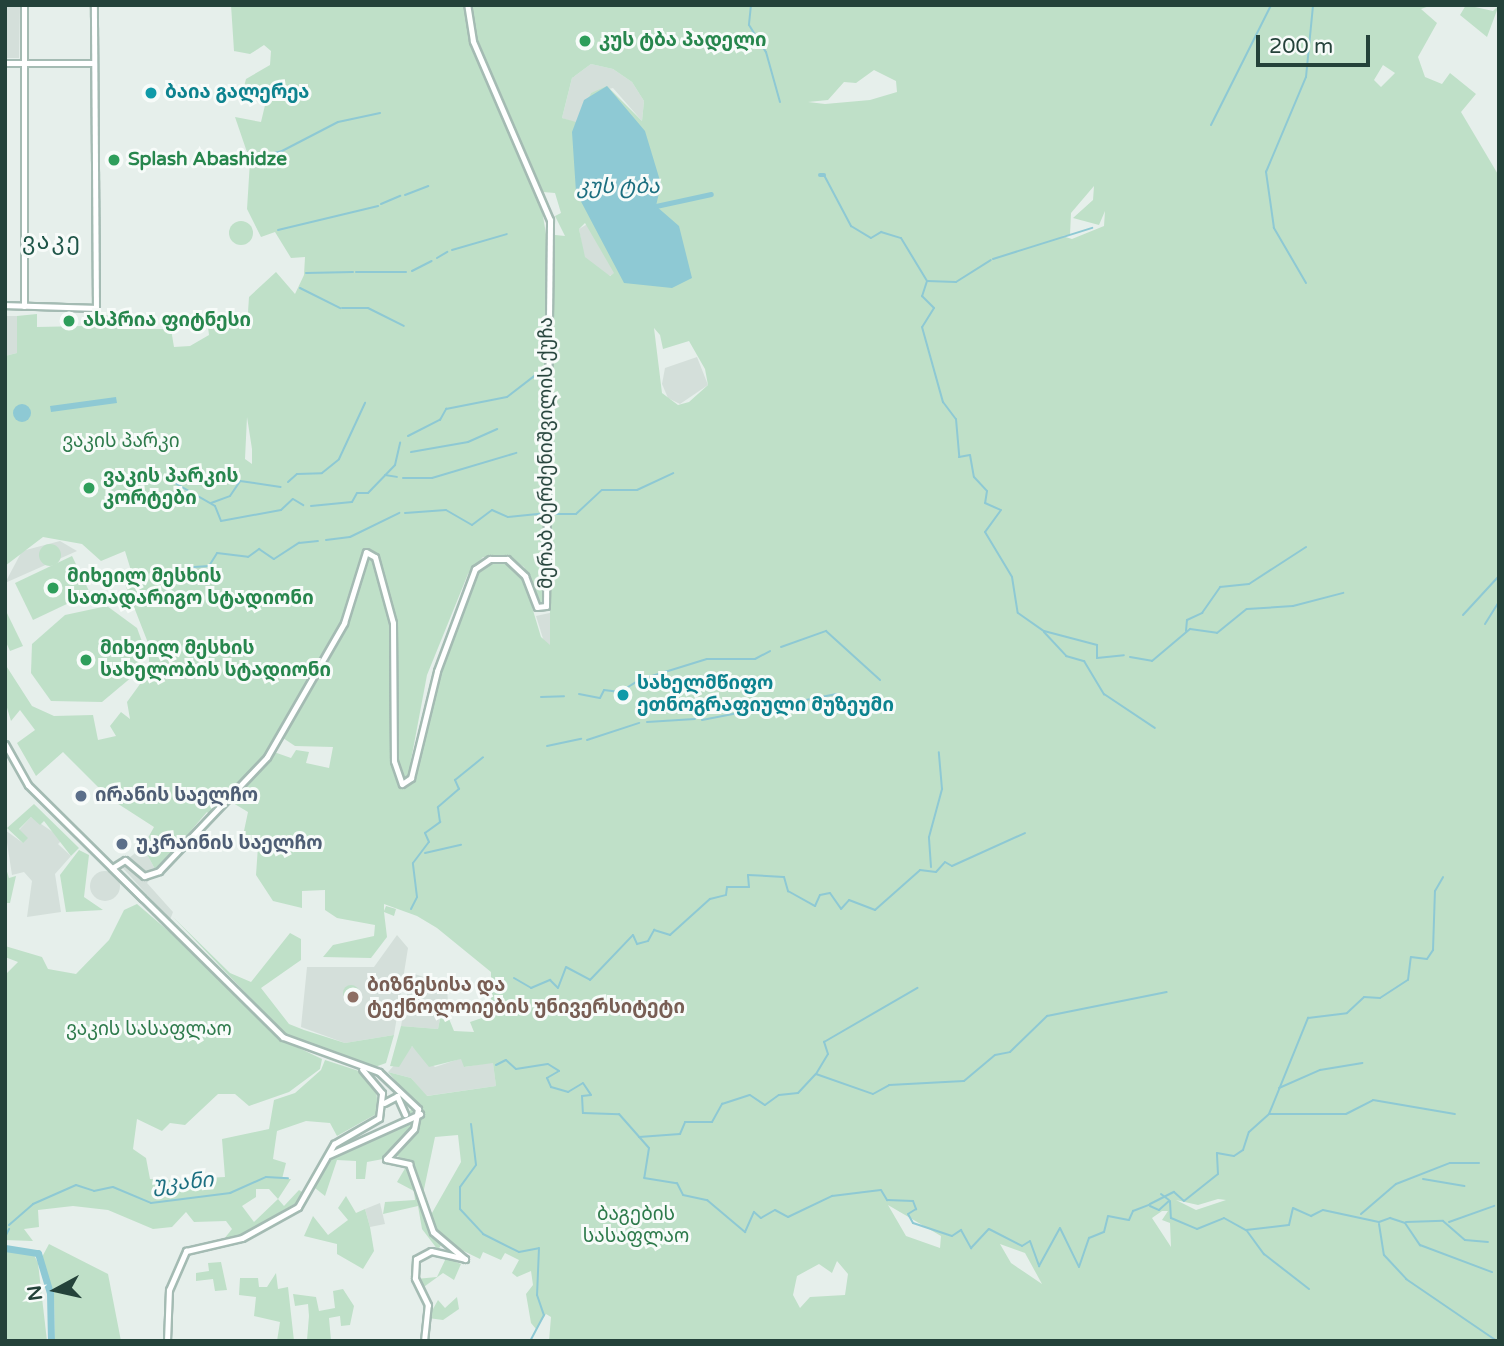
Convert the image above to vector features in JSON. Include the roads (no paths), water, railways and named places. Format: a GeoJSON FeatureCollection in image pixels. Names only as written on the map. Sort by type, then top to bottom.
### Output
{"type":"FeatureCollection","features":[{"type":"Feature","properties":{"kind":"street"},"geometry":{"type":"LineString","coordinates":[[24,5],[24,306]]}},
{"type":"Feature","properties":{"kind":"street"},"geometry":{"type":"LineString","coordinates":[[5,305],[96,308],[94,5]]}},
{"type":"Feature","properties":{"kind":"street","name":"მერაბ ბერძენიშვილის ქუჩა"},"geometry":{"type":"LineString","coordinates":[[112,868],[125,860],[144,876],[159,871],[267,757],[344,623],[366,552],[374,557],[393,623],[394,761],[402,784],[411,778],[437,671],[475,569],[489,559],[507,559],[525,576],[537,607],[546,606],[550,220],[477,51],[467,5]]}},
{"type":"Feature","properties":{"kind":"street"},"geometry":{"type":"LineString","coordinates":[[5,63],[94,63]]}},
{"type":"Feature","properties":{"kind":"street"},"geometry":{"type":"LineString","coordinates":[[5,744],[28,785],[283,1037],[382,1074],[420,1114]]}},
{"type":"Feature","properties":{"kind":"street"},"geometry":{"type":"LineString","coordinates":[[356,1066],[378,1084],[384,1103]]}},
{"type":"Feature","properties":{"kind":"street"},"geometry":{"type":"LineString","coordinates":[[382,1134],[373,1134],[374,1123],[384,1103],[397,1096],[405,1114]]}},
{"type":"Feature","properties":{"kind":"street"},"geometry":{"type":"LineString","coordinates":[[398,1126],[405,1114],[404,1096]]}},
{"type":"Feature","properties":{"kind":"street"},"geometry":{"type":"LineString","coordinates":[[326,1158],[420,1114]]}},
{"type":"Feature","properties":{"kind":"street"},"geometry":{"type":"LineString","coordinates":[[420,1114],[412,1133],[386,1158],[409,1164],[433,1232],[465,1258],[431,1251],[416,1259],[415,1278],[428,1305],[424,1341]]}},
{"type":"Feature","properties":{"kind":"street"},"geometry":{"type":"LineString","coordinates":[[167,1341],[169,1290],[182,1255],[242,1238],[298,1207],[334,1144],[374,1123]]}},
{"type":"Feature","properties":{"kind":"water","name":"კუს ტბა"},"geometry":{"type":"Polygon","coordinates":[[[607,86],[645,131],[661,184],[656,206],[679,226],[692,278],[672,288],[624,283],[576,192],[572,132],[584,100],[607,86]]]}},
{"type":"Feature","properties":{"kind":"water"},"geometry":{"type":"Polygon","coordinates":[[[116,397],[117,403],[51,412],[50,406],[116,397]]]}},
{"type":"Feature","properties":{"kind":"water"},"geometry":{"type":"Polygon","coordinates":[[[18,404],[26,404],[31,413],[29,420],[18,422],[13,417],[13,409],[18,404]]]}},
{"type":"Feature","properties":{"kind":"waterway"},"geometry":{"type":"LineString","coordinates":[[751,5],[749,25],[766,52],[780,102]]}},
{"type":"Feature","properties":{"kind":"waterway"},"geometry":{"type":"LineString","coordinates":[[1211,125],[1271,5]]}},
{"type":"Feature","properties":{"kind":"waterway"},"geometry":{"type":"LineString","coordinates":[[1306,283],[1274,228],[1266,172],[1306,77],[1313,5]]}},
{"type":"Feature","properties":{"kind":"waterway"},"geometry":{"type":"LineString","coordinates":[[254,158],[282,151],[338,122],[380,113]]}},
{"type":"Feature","properties":{"kind":"waterway"},"geometry":{"type":"LineString","coordinates":[[824,175],[851,226],[871,238],[881,232],[901,238],[927,281],[922,296],[934,308],[922,327],[943,402],[956,419],[959,457],[970,455],[974,477],[987,491],[985,503],[1001,510],[985,532],[1012,577],[1018,613],[1044,631],[1097,645],[1097,658],[1124,655]]}},
{"type":"Feature","properties":{"kind":"waterway"},"geometry":{"type":"LineString","coordinates":[[405,195],[428,186]]}},
{"type":"Feature","properties":{"kind":"waterway"},"geometry":{"type":"LineString","coordinates":[[656,206],[711,194]]}},
{"type":"Feature","properties":{"kind":"waterway"},"geometry":{"type":"LineString","coordinates":[[381,204],[400,196]]}},
{"type":"Feature","properties":{"kind":"waterway"},"geometry":{"type":"LineString","coordinates":[[278,230],[378,206]]}},
{"type":"Feature","properties":{"kind":"waterway"},"geometry":{"type":"LineString","coordinates":[[993,259],[1092,228]]}},
{"type":"Feature","properties":{"kind":"waterway"},"geometry":{"type":"LineString","coordinates":[[452,250],[507,234]]}},
{"type":"Feature","properties":{"kind":"waterway"},"geometry":{"type":"LineString","coordinates":[[437,258],[447,252]]}},
{"type":"Feature","properties":{"kind":"waterway"},"geometry":{"type":"LineString","coordinates":[[927,281],[956,282],[991,260]]}},
{"type":"Feature","properties":{"kind":"waterway"},"geometry":{"type":"LineString","coordinates":[[412,271],[432,261]]}},
{"type":"Feature","properties":{"kind":"waterway"},"geometry":{"type":"LineString","coordinates":[[306,273],[353,272]]}},
{"type":"Feature","properties":{"kind":"waterway"},"geometry":{"type":"LineString","coordinates":[[356,272],[406,272]]}},
{"type":"Feature","properties":{"kind":"waterway"},"geometry":{"type":"LineString","coordinates":[[300,288],[340,308]]}},
{"type":"Feature","properties":{"kind":"waterway"},"geometry":{"type":"LineString","coordinates":[[342,308],[368,308],[404,326]]}},
{"type":"Feature","properties":{"kind":"waterway"},"geometry":{"type":"LineString","coordinates":[[408,436],[440,420],[446,409],[507,397],[542,370]]}},
{"type":"Feature","properties":{"kind":"waterway"},"geometry":{"type":"LineString","coordinates":[[288,482],[297,474],[322,473],[339,459],[365,403]]}},
{"type":"Feature","properties":{"kind":"waterway"},"geometry":{"type":"LineString","coordinates":[[411,452],[468,442],[497,429]]}},
{"type":"Feature","properties":{"kind":"waterway"},"geometry":{"type":"LineString","coordinates":[[311,506],[352,502],[357,493],[368,493],[395,465],[400,443]]}},
{"type":"Feature","properties":{"kind":"waterway"},"geometry":{"type":"LineString","coordinates":[[403,478],[432,478],[516,453]]}},
{"type":"Feature","properties":{"kind":"waterway"},"geometry":{"type":"LineString","coordinates":[[555,514],[576,514],[602,490],[637,490],[673,473]]}},
{"type":"Feature","properties":{"kind":"waterway"},"geometry":{"type":"LineString","coordinates":[[385,475],[397,477]]}},
{"type":"Feature","properties":{"kind":"waterway"},"geometry":{"type":"LineString","coordinates":[[211,503],[230,496],[240,481],[281,487]]}},
{"type":"Feature","properties":{"kind":"waterway"},"geometry":{"type":"LineString","coordinates":[[175,483],[215,506],[221,521],[281,510],[293,499],[303,505]]}},
{"type":"Feature","properties":{"kind":"waterway"},"geometry":{"type":"LineString","coordinates":[[405,513],[446,510],[472,525],[492,510],[508,517],[545,513]]}},
{"type":"Feature","properties":{"kind":"waterway"},"geometry":{"type":"LineString","coordinates":[[326,540],[350,537],[399,513]]}},
{"type":"Feature","properties":{"kind":"waterway"},"geometry":{"type":"LineString","coordinates":[[194,567],[209,566],[217,553],[248,557],[259,549],[274,559],[299,543],[318,541]]}},
{"type":"Feature","properties":{"kind":"waterway"},"geometry":{"type":"LineString","coordinates":[[1186,631],[1187,620],[1202,613],[1220,587],[1249,584],[1306,547]]}},
{"type":"Feature","properties":{"kind":"waterway"},"geometry":{"type":"LineString","coordinates":[[1463,615],[1499,576]]}},
{"type":"Feature","properties":{"kind":"waterway"},"geometry":{"type":"LineString","coordinates":[[1130,657],[1152,661],[1190,629],[1217,633],[1247,609],[1293,606],[1343,593]]}},
{"type":"Feature","properties":{"kind":"waterway"},"geometry":{"type":"LineString","coordinates":[[1485,624],[1499,602]]}},
{"type":"Feature","properties":{"kind":"waterway"},"geometry":{"type":"LineString","coordinates":[[781,647],[826,631],[880,680]]}},
{"type":"Feature","properties":{"kind":"waterway"},"geometry":{"type":"LineString","coordinates":[[1044,632],[1066,656],[1084,661],[1104,694],[1155,728]]}},
{"type":"Feature","properties":{"kind":"waterway"},"geometry":{"type":"LineString","coordinates":[[579,694],[600,698],[604,690],[620,692],[639,680],[707,659],[755,659],[770,651]]}},
{"type":"Feature","properties":{"kind":"waterway"},"geometry":{"type":"LineString","coordinates":[[702,720],[837,694]]}},
{"type":"Feature","properties":{"kind":"waterway"},"geometry":{"type":"LineString","coordinates":[[541,697],[564,696]]}},
{"type":"Feature","properties":{"kind":"waterway"},"geometry":{"type":"LineString","coordinates":[[647,722],[695,719]]}},
{"type":"Feature","properties":{"kind":"waterway"},"geometry":{"type":"LineString","coordinates":[[587,740],[639,723]]}},
{"type":"Feature","properties":{"kind":"waterway"},"geometry":{"type":"LineString","coordinates":[[547,746],[581,739]]}},
{"type":"Feature","properties":{"kind":"waterway"},"geometry":{"type":"LineString","coordinates":[[931,867],[929,837],[942,789],[939,752]]}},
{"type":"Feature","properties":{"kind":"waterway"},"geometry":{"type":"LineString","coordinates":[[411,909],[417,897],[413,863],[429,842],[425,833],[440,822],[438,807],[459,789],[455,780],[483,757]]}},
{"type":"Feature","properties":{"kind":"waterway"},"geometry":{"type":"LineString","coordinates":[[514,978],[531,988],[550,980],[558,988],[566,967],[590,980],[633,935],[637,944],[648,941],[654,930],[670,935],[710,899],[726,895],[727,887],[749,887],[748,875],[784,877],[788,891],[815,906],[820,895],[830,893],[841,909],[849,900],[875,910],[920,870],[936,872],[945,862],[952,866],[1025,833]]}},
{"type":"Feature","properties":{"kind":"waterway"},"geometry":{"type":"LineString","coordinates":[[425,853],[461,845]]}},
{"type":"Feature","properties":{"kind":"waterway"},"geometry":{"type":"LineString","coordinates":[[1150,1204],[1174,1192],[1184,1201],[1218,1174],[1217,1153],[1234,1156],[1243,1150],[1249,1132],[1269,1114],[1308,1018],[1347,1013],[1364,997],[1380,998],[1408,980],[1411,957],[1427,959],[1433,950],[1435,891],[1443,877]]}},
{"type":"Feature","properties":{"kind":"waterway"},"geometry":{"type":"LineString","coordinates":[[816,1074],[828,1054],[824,1042],[917,988]]}},
{"type":"Feature","properties":{"kind":"waterway"},"geometry":{"type":"LineString","coordinates":[[639,1137],[680,1134],[685,1122],[712,1122],[722,1104],[750,1095],[765,1105],[779,1095],[798,1093],[816,1074],[873,1094],[889,1085],[964,1081],[995,1055],[1010,1052],[1047,1016],[1167,992]]}},
{"type":"Feature","properties":{"kind":"waterway"},"geometry":{"type":"LineString","coordinates":[[496,1065],[506,1060],[516,1069],[548,1064],[559,1071],[547,1078],[551,1087],[568,1092],[583,1083],[591,1095],[582,1096],[583,1113],[619,1114],[649,1148],[644,1178],[677,1183],[683,1195],[707,1200],[745,1232],[754,1212],[761,1218],[775,1210],[788,1217],[832,1196],[881,1190],[887,1200],[913,1201],[916,1209],[908,1214],[913,1223],[952,1236],[961,1230],[971,1248],[989,1229],[1022,1246],[1030,1241],[1039,1266],[1060,1228],[1079,1267],[1089,1238],[1104,1232],[1108,1216],[1129,1220],[1133,1211],[1149,1205]]}},
{"type":"Feature","properties":{"kind":"waterway"},"geometry":{"type":"LineString","coordinates":[[1279,1088],[1320,1070],[1362,1063]]}},
{"type":"Feature","properties":{"kind":"waterway"},"geometry":{"type":"LineString","coordinates":[[1269,1114],[1346,1114],[1373,1100],[1455,1114]]}},
{"type":"Feature","properties":{"kind":"waterway","name":"უკანი"},"geometry":{"type":"LineString","coordinates":[[471,1124],[476,1165],[460,1187],[460,1209],[483,1234],[519,1252],[539,1248],[537,1295],[544,1315],[530,1341]]}},
{"type":"Feature","properties":{"kind":"waterway"},"geometry":{"type":"LineString","coordinates":[[1361,1214],[1396,1184],[1450,1163],[1479,1163]]}},
{"type":"Feature","properties":{"kind":"waterway","name":"უკანი"},"geometry":{"type":"LineString","coordinates":[[9,1225],[33,1204],[76,1185],[94,1191],[113,1187],[151,1203],[230,1193],[266,1177],[288,1178]]}},
{"type":"Feature","properties":{"kind":"waterway"},"geometry":{"type":"LineString","coordinates":[[1423,1179],[1464,1186]]}},
{"type":"Feature","properties":{"kind":"waterway"},"geometry":{"type":"LineString","coordinates":[[1161,1194],[1169,1200]]}},
{"type":"Feature","properties":{"kind":"waterway"},"geometry":{"type":"LineString","coordinates":[[1150,1206],[1159,1210],[1169,1201]]}},
{"type":"Feature","properties":{"kind":"waterway"},"geometry":{"type":"LineString","coordinates":[[1170,1201],[1171,1218],[1197,1229],[1224,1218],[1246,1230],[1289,1225],[1293,1208],[1311,1216],[1323,1210],[1379,1222],[1390,1218],[1405,1223],[1420,1245],[1492,1272]]}},
{"type":"Feature","properties":{"kind":"waterway"},"geometry":{"type":"LineString","coordinates":[[1449,1222],[1494,1206]]}},
{"type":"Feature","properties":{"kind":"waterway"},"geometry":{"type":"LineString","coordinates":[[1406,1222],[1443,1221],[1465,1240],[1488,1242]]}},
{"type":"Feature","properties":{"kind":"waterway"},"geometry":{"type":"LineString","coordinates":[[1379,1224],[1384,1255],[1406,1279],[1497,1341]]}},
{"type":"Feature","properties":{"kind":"waterway","name":"უკანი"},"geometry":{"type":"LineString","coordinates":[[5,1237],[9,1229]]}},
{"type":"Feature","properties":{"kind":"waterway"},"geometry":{"type":"LineString","coordinates":[[1247,1231],[1264,1254],[1309,1289]]}},
{"type":"Feature","properties":{"kind":"waterway"},"geometry":{"type":"LineString","coordinates":[[5,1248],[38,1253],[50,1293],[51,1341]]}},
{"type":"Feature","properties":{"kind":"place","name":"კუს ტბა პადელი"},"geometry":{"type":"Point","coordinates":[585,41]}},
{"type":"Feature","properties":{"kind":"place","name":"ბაია გალერეა"},"geometry":{"type":"Point","coordinates":[151,93]}},
{"type":"Feature","properties":{"kind":"place","name":"Splash Abashidze"},"geometry":{"type":"Point","coordinates":[114,160]}},
{"type":"Feature","properties":{"kind":"place","name":"ასპრია ფიტნესი"},"geometry":{"type":"Point","coordinates":[69,321]}},
{"type":"Feature","properties":{"kind":"place","name":"ვაკის პარკის კორტები"},"geometry":{"type":"Point","coordinates":[89,488]}},
{"type":"Feature","properties":{"kind":"place","name":"მიხეილ მესხის სათადარიგო სტადიონი"},"geometry":{"type":"Point","coordinates":[53,588]}},
{"type":"Feature","properties":{"kind":"place","name":"მიხეილ მესხის სახელობის სტადიონი"},"geometry":{"type":"Point","coordinates":[86,660]}},
{"type":"Feature","properties":{"kind":"place","name":"სახელმწიფო ეთნოგრაფიული მუზეუმი"},"geometry":{"type":"Point","coordinates":[623,695]}},
{"type":"Feature","properties":{"kind":"place","name":"ირანის საელჩო"},"geometry":{"type":"Point","coordinates":[81,796]}},
{"type":"Feature","properties":{"kind":"place","name":"უკრაინის საელჩო"},"geometry":{"type":"Point","coordinates":[122,844]}},
{"type":"Feature","properties":{"kind":"place","name":"ბიზნესისა და ტექნოლოიების უნივერსიტეტი"},"geometry":{"type":"Point","coordinates":[353,997]}},
{"type":"Feature","properties":{"kind":"district","name":"ვაკე"},"geometry":{"type":"Point","coordinates":[52,242]}},
{"type":"Feature","properties":{"kind":"park label","name":"ვაკის პარკი"},"geometry":{"type":"Point","coordinates":[121,442]}},
{"type":"Feature","properties":{"kind":"park label","name":"ვაკის სასაფლაო"},"geometry":{"type":"Point","coordinates":[149,1030]}},
{"type":"Feature","properties":{"kind":"park label","name":"ბაგების სასაფლაო"},"geometry":{"type":"Point","coordinates":[636,1226]}}]}
